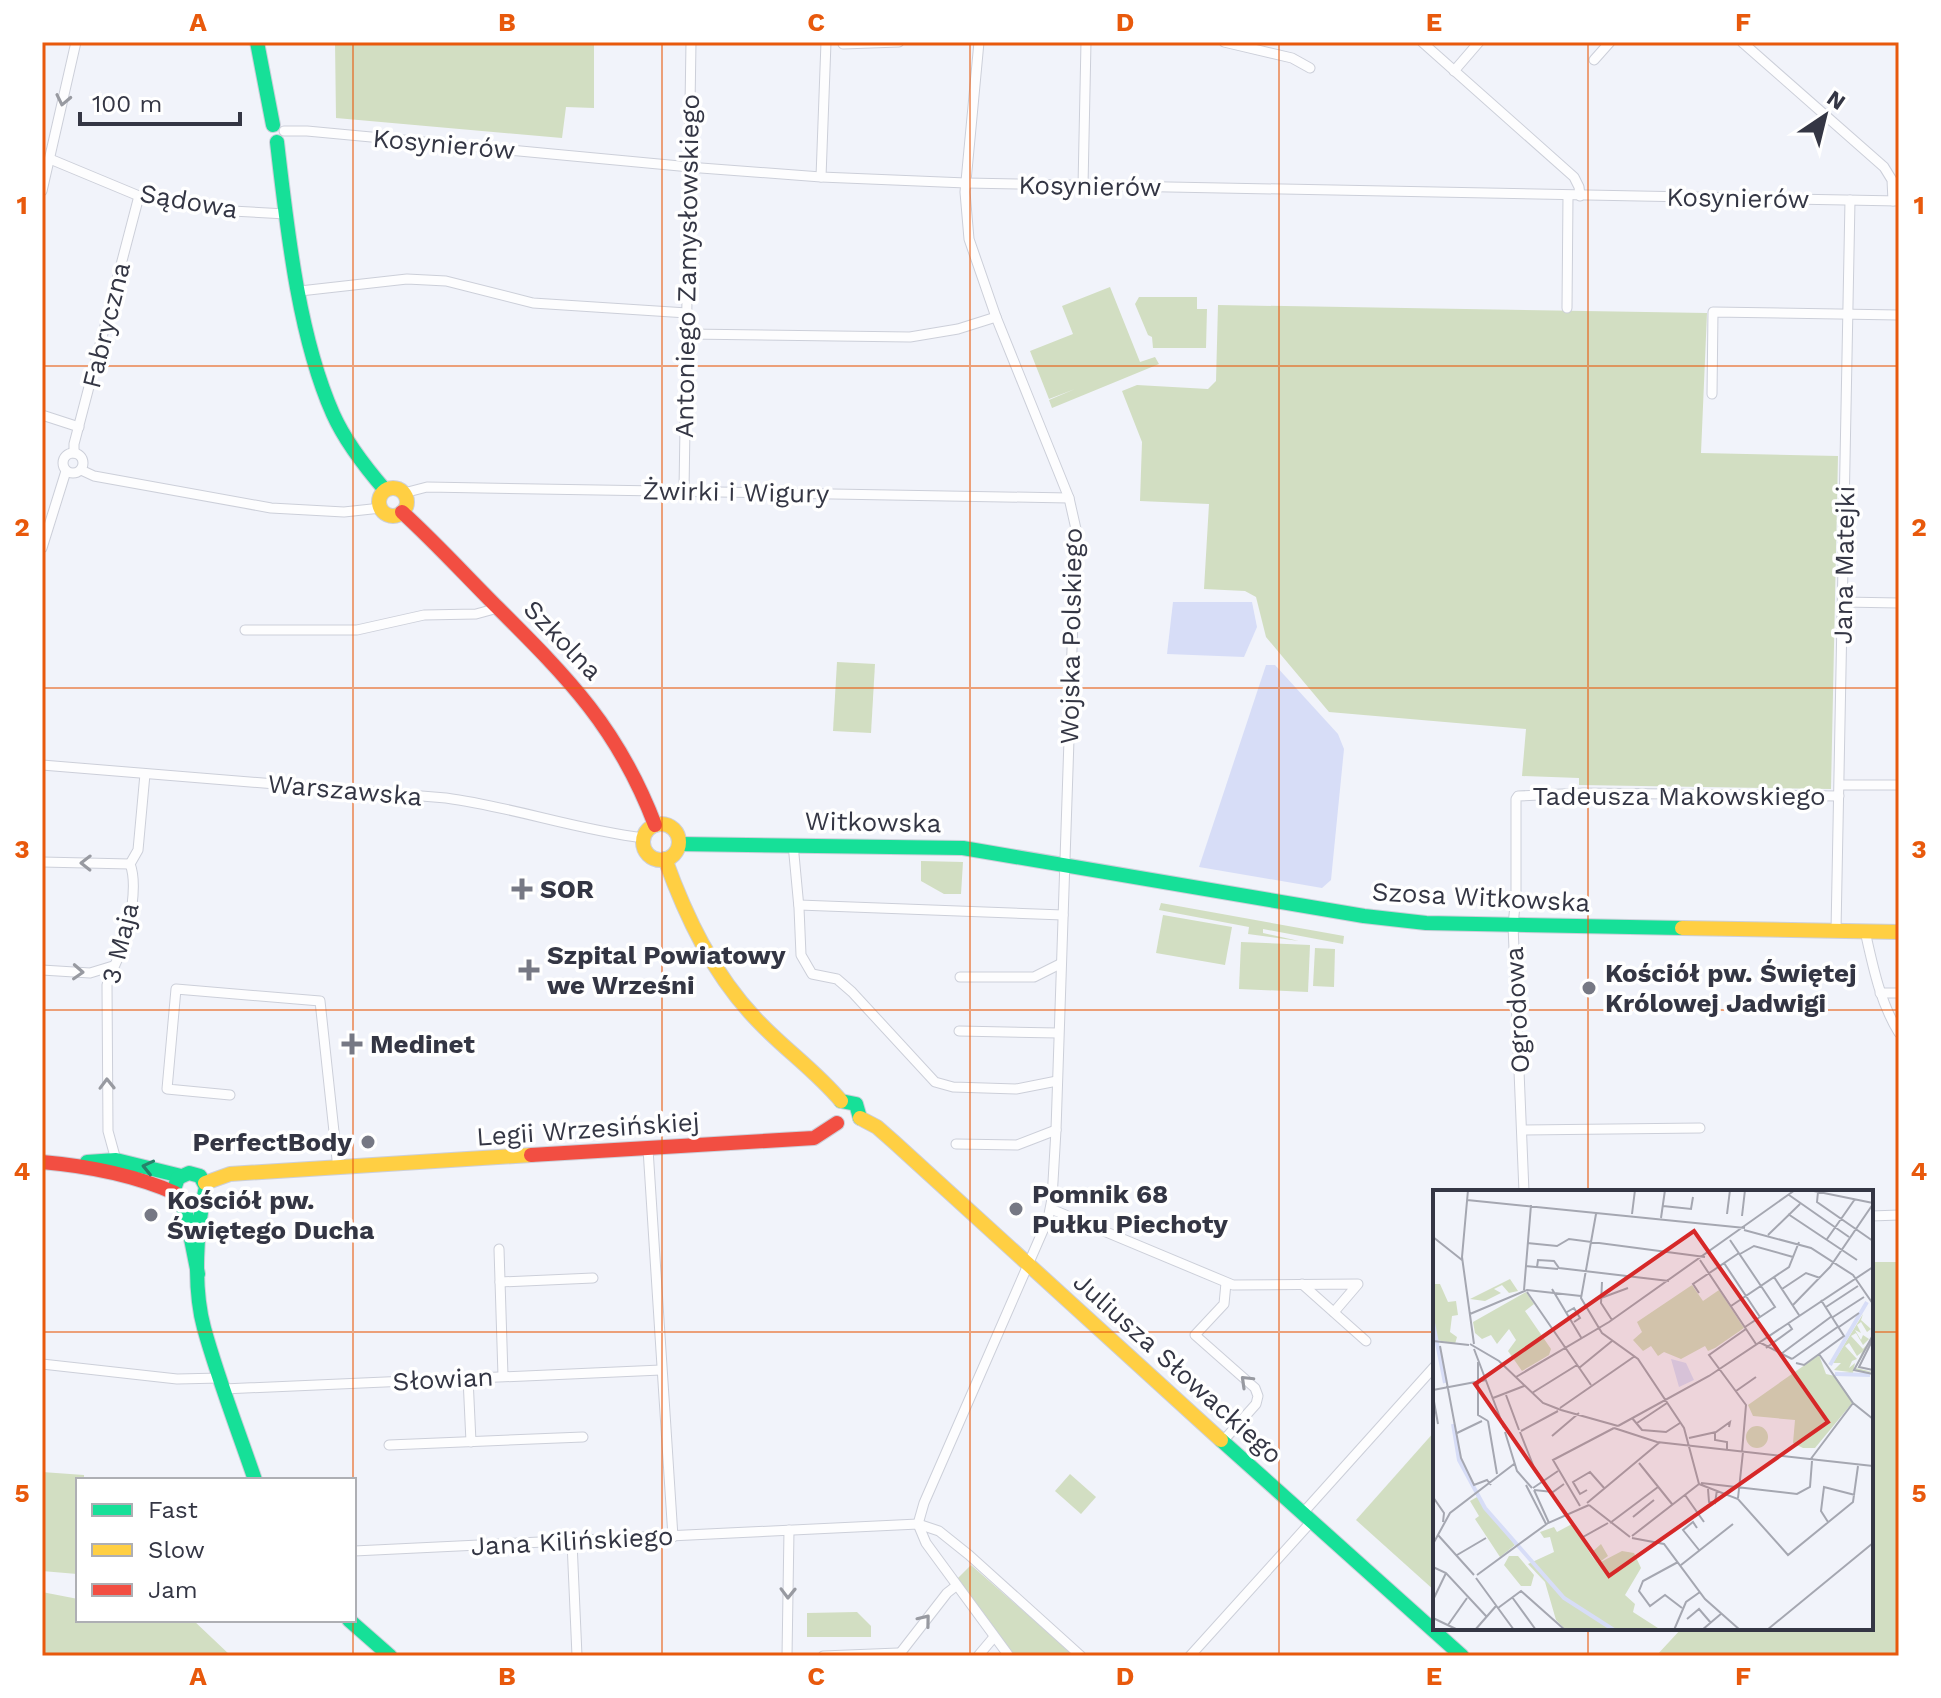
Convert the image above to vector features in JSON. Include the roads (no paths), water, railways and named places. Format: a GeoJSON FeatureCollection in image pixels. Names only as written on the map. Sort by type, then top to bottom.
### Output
{"type":"FeatureCollection","features":[{"type":"Feature","properties":{"kind":"street"},"geometry":{"type":"LineString","coordinates":[[42,191],[76,42]]}},
{"type":"Feature","properties":{"kind":"street"},"geometry":{"type":"LineString","coordinates":[[257,42],[278,133],[286,214],[313,360],[324,393],[352,446],[385,490]]}},
{"type":"Feature","properties":{"kind":"street","name":"Antoniego Zamysłowskiego"},"geometry":{"type":"LineString","coordinates":[[684,491],[691,42]]}},
{"type":"Feature","properties":{"kind":"street"},"geometry":{"type":"LineString","coordinates":[[821,177],[826,43],[899,42]]}},
{"type":"Feature","properties":{"kind":"street","name":"Wojska Polskiego"},"geometry":{"type":"LineString","coordinates":[[918,1524],[924,1503],[1030,1265],[1051,1209],[1056,1130],[1076,529],[1069,498],[996,317],[969,239],[966,183],[979,42]]}},
{"type":"Feature","properties":{"kind":"street"},"geometry":{"type":"LineString","coordinates":[[1083,186],[1086,42]]}},
{"type":"Feature","properties":{"kind":"street"},"geometry":{"type":"LineString","coordinates":[[1224,42],[1292,58],[1310,68]]}},
{"type":"Feature","properties":{"kind":"street"},"geometry":{"type":"LineString","coordinates":[[1422,42],[1574,177],[1580,196]]}},
{"type":"Feature","properties":{"kind":"street"},"geometry":{"type":"LineString","coordinates":[[1454,71],[1479,42]]}},
{"type":"Feature","properties":{"kind":"street"},"geometry":{"type":"LineString","coordinates":[[1594,60],[1610,42]]}},
{"type":"Feature","properties":{"kind":"street"},"geometry":{"type":"LineString","coordinates":[[1742,42],[1884,167],[1892,180],[1896,201]]}},
{"type":"Feature","properties":{"kind":"street","name":"Kosynierów"},"geometry":{"type":"LineString","coordinates":[[278,133],[307,131],[821,177],[1083,186],[1896,201]]}},
{"type":"Feature","properties":{"kind":"street","name":"Sądowa"},"geometry":{"type":"LineString","coordinates":[[50,159],[139,196],[232,211],[286,214]]}},
{"type":"Feature","properties":{"kind":"street","name":"Fabryczna"},"geometry":{"type":"LineString","coordinates":[[74,453],[139,196]]}},
{"type":"Feature","properties":{"kind":"street"},"geometry":{"type":"LineString","coordinates":[[1567,308],[1568,196]]}},
{"type":"Feature","properties":{"kind":"street","name":"Jana Matejki"},"geometry":{"type":"LineString","coordinates":[[1836,931],[1850,200]]}},
{"type":"Feature","properties":{"kind":"street"},"geometry":{"type":"LineString","coordinates":[[300,291],[407,279],[446,281],[533,303],[687,313]]}},
{"type":"Feature","properties":{"kind":"street"},"geometry":{"type":"LineString","coordinates":[[1712,394],[1713,312],[1899,315]]}},
{"type":"Feature","properties":{"kind":"street"},"geometry":{"type":"LineString","coordinates":[[687,334],[910,337],[958,329],[996,317]]}},
{"type":"Feature","properties":{"kind":"street"},"geometry":{"type":"LineString","coordinates":[[42,415],[79,427]]}},
{"type":"Feature","properties":{"kind":"street"},"geometry":{"type":"LineString","coordinates":[[42,548],[66,471],[63,461],[67,455],[74,453],[80,456],[83,461],[81,470]]}},
{"type":"Feature","properties":{"kind":"street"},"geometry":{"type":"LineString","coordinates":[[66,471],[81,470],[94,476],[271,508],[344,512],[381,508],[392,515],[402,512],[407,503],[404,493],[395,488],[385,490]]}},
{"type":"Feature","properties":{"kind":"street","name":"Żwirki i Wigury"},"geometry":{"type":"LineString","coordinates":[[404,493],[427,487],[1069,498]]}},
{"type":"Feature","properties":{"kind":"street"},"geometry":{"type":"LineString","coordinates":[[381,508],[380,500],[385,490]]}},
{"type":"Feature","properties":{"kind":"street","name":"Szkolna"},"geometry":{"type":"LineString","coordinates":[[402,512],[573,683],[609,729],[636,779],[655,825]]}},
{"type":"Feature","properties":{"kind":"street"},"geometry":{"type":"LineString","coordinates":[[1843,602],[1899,603]]}},
{"type":"Feature","properties":{"kind":"street"},"geometry":{"type":"LineString","coordinates":[[245,630],[357,630],[424,615],[476,614],[498,608]]}},
{"type":"Feature","properties":{"kind":"street","name":"Warszawska"},"geometry":{"type":"LineString","coordinates":[[42,765],[456,800],[616,835],[644,838]]}},
{"type":"Feature","properties":{"kind":"street","name":"3 Maja"},"geometry":{"type":"LineString","coordinates":[[116,1160],[108,1131],[107,985],[127,928],[135,880],[130,864],[138,850],[145,774]]}},
{"type":"Feature","properties":{"kind":"street","name":"Tadeusza Makowskiego"},"geometry":{"type":"LineString","coordinates":[[1840,785],[1899,785]]}},
{"type":"Feature","properties":{"kind":"street","name":"Tadeusza Makowskiego"},"geometry":{"type":"LineString","coordinates":[[1518,796],[1583,793],[1839,796]]}},
{"type":"Feature","properties":{"kind":"street","name":"Ogrodowa"},"geometry":{"type":"LineString","coordinates":[[1518,796],[1513,925],[1524,1190]]}},
{"type":"Feature","properties":{"kind":"street"},"geometry":{"type":"LineString","coordinates":[[664,824],[678,835],[679,844],[673,855],[665,859],[656,859],[644,847],[648,830],[655,825],[664,824]]}},
{"type":"Feature","properties":{"kind":"street","name":"Witkowska"},"geometry":{"type":"LineString","coordinates":[[679,844],[963,848],[1065,865]]}},
{"type":"Feature","properties":{"kind":"street"},"geometry":{"type":"LineString","coordinates":[[793,844],[801,955],[812,974],[837,979],[852,992],[935,1082],[953,1087],[1016,1089],[1057,1081]]}},
{"type":"Feature","properties":{"kind":"street"},"geometry":{"type":"LineString","coordinates":[[665,859],[708,954],[740,1001],[841,1101]]}},
{"type":"Feature","properties":{"kind":"street"},"geometry":{"type":"LineString","coordinates":[[42,862],[130,864]]}},
{"type":"Feature","properties":{"kind":"street","name":"Szosa Witkowska"},"geometry":{"type":"LineString","coordinates":[[1065,865],[1364,916],[1426,923],[1899,932]]}},
{"type":"Feature","properties":{"kind":"street"},"geometry":{"type":"LineString","coordinates":[[799,905],[1063,915]]}},
{"type":"Feature","properties":{"kind":"street"},"geometry":{"type":"LineString","coordinates":[[1865,931],[1880,993],[1899,1033]]}},
{"type":"Feature","properties":{"kind":"street"},"geometry":{"type":"LineString","coordinates":[[960,977],[1034,977],[1060,964]]}},
{"type":"Feature","properties":{"kind":"street"},"geometry":{"type":"LineString","coordinates":[[42,970],[90,973],[113,966]]}},
{"type":"Feature","properties":{"kind":"street"},"geometry":{"type":"LineString","coordinates":[[230,1095],[167,1089],[176,989],[320,1001],[338,1169]]}},
{"type":"Feature","properties":{"kind":"street"},"geometry":{"type":"LineString","coordinates":[[1880,993],[1899,993]]}},
{"type":"Feature","properties":{"kind":"street"},"geometry":{"type":"LineString","coordinates":[[959,1031],[1058,1033]]}},
{"type":"Feature","properties":{"kind":"street"},"geometry":{"type":"LineString","coordinates":[[849,1100],[860,1110],[860,1118],[850,1127],[837,1123],[834,1111],[841,1101],[849,1100]]}},
{"type":"Feature","properties":{"kind":"street","name":"Juliusza Słowackiego"},"geometry":{"type":"LineString","coordinates":[[860,1118],[877,1127],[1462,1656]]}},
{"type":"Feature","properties":{"kind":"street","name":"Legii Wrzesińskiej"},"geometry":{"type":"LineString","coordinates":[[204,1190],[230,1174],[814,1138],[837,1123]]}},
{"type":"Feature","properties":{"kind":"street"},"geometry":{"type":"LineString","coordinates":[[1523,1130],[1700,1128]]}},
{"type":"Feature","properties":{"kind":"street"},"geometry":{"type":"LineString","coordinates":[[956,1144],[1017,1145],[1056,1130]]}},
{"type":"Feature","properties":{"kind":"street"},"geometry":{"type":"LineString","coordinates":[[648,1149],[673,1537]]}},
{"type":"Feature","properties":{"kind":"street"},"geometry":{"type":"LineString","coordinates":[[69,1164],[116,1160],[181,1176]]}},
{"type":"Feature","properties":{"kind":"street"},"geometry":{"type":"LineString","coordinates":[[42,1162],[95,1167],[154,1183],[193,1204],[204,1190]]}},
{"type":"Feature","properties":{"kind":"street"},"geometry":{"type":"LineString","coordinates":[[198,1274],[204,1190],[197,1174],[189,1173],[176,1182],[198,1274],[203,1325],[254,1478]]}},
{"type":"Feature","properties":{"kind":"street"},"geometry":{"type":"LineString","coordinates":[[1051,1209],[1233,1285],[1358,1284],[1334,1312]]}},
{"type":"Feature","properties":{"kind":"street"},"geometry":{"type":"LineString","coordinates":[[1873,1216],[1899,1215]]}},
{"type":"Feature","properties":{"kind":"street"},"geometry":{"type":"LineString","coordinates":[[499,1249],[503,1376]]}},
{"type":"Feature","properties":{"kind":"street"},"geometry":{"type":"LineString","coordinates":[[500,1282],[593,1278]]}},
{"type":"Feature","properties":{"kind":"street"},"geometry":{"type":"LineString","coordinates":[[1223,1441],[1256,1404],[1258,1396],[1255,1388],[1195,1335],[1224,1304],[1226,1283]]}},
{"type":"Feature","properties":{"kind":"street"},"geometry":{"type":"LineString","coordinates":[[1302,1284],[1366,1341]]}},
{"type":"Feature","properties":{"kind":"street","name":"Słowian"},"geometry":{"type":"LineString","coordinates":[[42,1364],[223,1384],[661,1370]]}},
{"type":"Feature","properties":{"kind":"street"},"geometry":{"type":"LineString","coordinates":[[1190,1656],[1433,1368]]}},
{"type":"Feature","properties":{"kind":"street"},"geometry":{"type":"LineString","coordinates":[[468,1378],[471,1442]]}},
{"type":"Feature","properties":{"kind":"street"},"geometry":{"type":"LineString","coordinates":[[389,1445],[583,1437]]}},
{"type":"Feature","properties":{"kind":"street"},"geometry":{"type":"LineString","coordinates":[[918,1524],[926,1543],[1009,1656]]}},
{"type":"Feature","properties":{"kind":"street"},"geometry":{"type":"LineString","coordinates":[[918,1524],[939,1531],[969,1555],[1081,1656]]}},
{"type":"Feature","properties":{"kind":"street","name":"Jana Kilińskiego"},"geometry":{"type":"LineString","coordinates":[[356,1551],[918,1524]]}},
{"type":"Feature","properties":{"kind":"street"},"geometry":{"type":"LineString","coordinates":[[787,1656],[789,1530]]}},
{"type":"Feature","properties":{"kind":"street"},"geometry":{"type":"LineString","coordinates":[[572,1542],[577,1656]]}},
{"type":"Feature","properties":{"kind":"street"},"geometry":{"type":"LineString","coordinates":[[823,1656],[898,1655],[956,1586]]}},
{"type":"Feature","properties":{"kind":"street"},"geometry":{"type":"LineString","coordinates":[[351,1622],[390,1656]]}},
{"type":"Feature","properties":{"kind":"street"},"geometry":{"type":"LineString","coordinates":[[978,1656],[994,1637]]}},
{"type":"Feature","properties":{"kind":"water"},"geometry":{"type":"Polygon","coordinates":[[[1173,602],[1252,602],[1257,627],[1244,657],[1167,654],[1173,602]]]}},
{"type":"Feature","properties":{"kind":"water"},"geometry":{"type":"Polygon","coordinates":[[[1266,665],[1275,665],[1338,734],[1344,749],[1331,880],[1322,888],[1199,867],[1266,665]]]}},
{"type":"Feature","properties":{"kind":"place","name":"SOR"},"geometry":{"type":"Point","coordinates":[522,889]}},
{"type":"Feature","properties":{"kind":"place","name":"Szpital Powiatowy we Wrześni"},"geometry":{"type":"Point","coordinates":[529,970]}},
{"type":"Feature","properties":{"kind":"place","name":"Kościół pw. Świętej Królowej Jadwigi"},"geometry":{"type":"Point","coordinates":[1589,988]}},
{"type":"Feature","properties":{"kind":"place","name":"Medinet"},"geometry":{"type":"Point","coordinates":[352,1044]}},
{"type":"Feature","properties":{"kind":"place","name":"PerfectBody"},"geometry":{"type":"Point","coordinates":[368,1142]}},
{"type":"Feature","properties":{"kind":"place","name":"Pomnik 68 Pułku Piechoty"},"geometry":{"type":"Point","coordinates":[1016,1209]}},
{"type":"Feature","properties":{"kind":"place","name":"Kościół pw. Świętego Ducha"},"geometry":{"type":"Point","coordinates":[151,1215]}}]}
